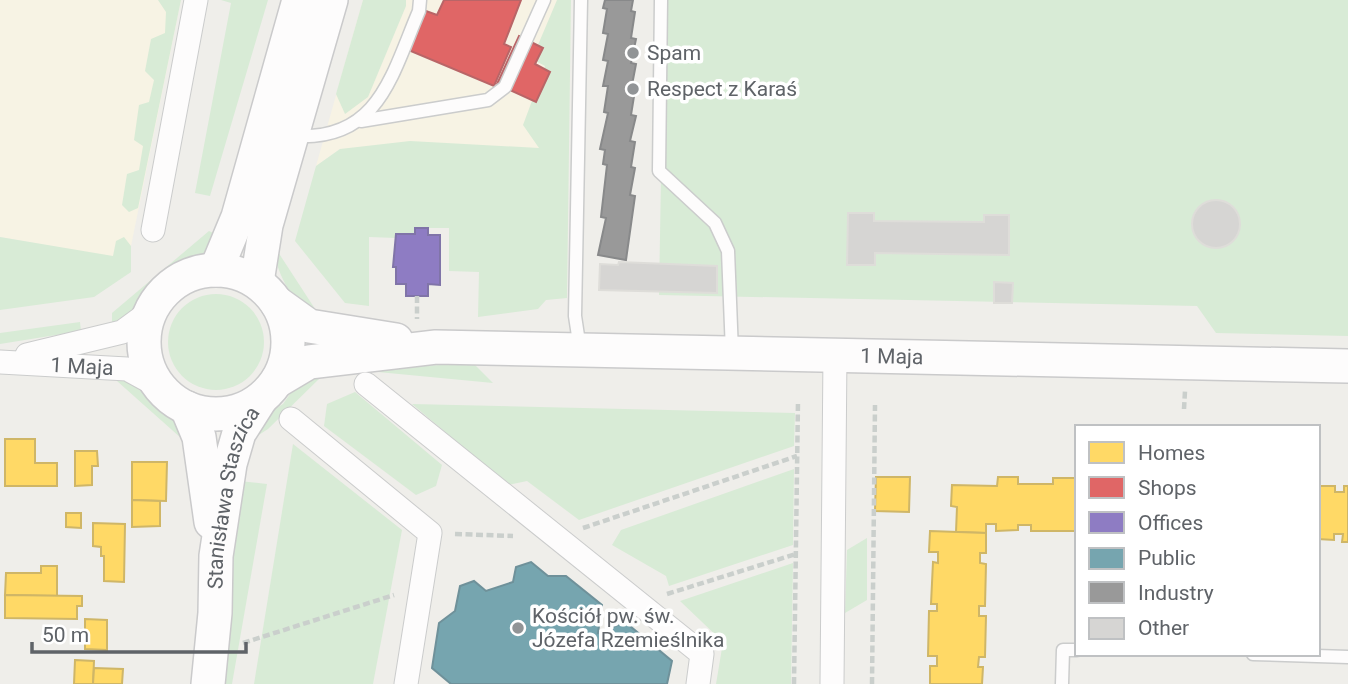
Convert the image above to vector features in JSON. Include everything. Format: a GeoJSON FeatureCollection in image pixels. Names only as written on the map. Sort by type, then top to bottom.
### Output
{"type":"FeatureCollection","features":[{"type":"Feature","properties":{"kind":"street"},"geometry":{"type":"LineString","coordinates":[[153,230],[196,0]]}},
{"type":"Feature","properties":{"kind":"street"},"geometry":{"type":"LineString","coordinates":[[216,270],[238,216],[299,0]]}},
{"type":"Feature","properties":{"kind":"street"},"geometry":{"type":"LineString","coordinates":[[267,293],[266,225],[331,0]]}},
{"type":"Feature","properties":{"kind":"street"},"geometry":{"type":"LineString","coordinates":[[216,270],[237,273],[267,293],[286,322],[288,342],[286,363],[268,391],[224,414],[187,408],[160,387],[150,369],[145,349],[146,329],[152,310],[163,293],[178,281],[196,273],[216,270]]}},
{"type":"Feature","properties":{"kind":"street","name":"1 Maja"},"geometry":{"type":"LineString","coordinates":[[267,293],[309,326],[436,346],[1348,366]]}},
{"type":"Feature","properties":{"kind":"street","name":"1 Maja"},"geometry":{"type":"LineString","coordinates":[[0,362],[122,332],[152,310]]}},
{"type":"Feature","properties":{"kind":"street","name":"1 Maja"},"geometry":{"type":"LineString","coordinates":[[268,391],[309,362],[436,346]]}},
{"type":"Feature","properties":{"kind":"street"},"geometry":{"type":"LineString","coordinates":[[832,684],[835,354]]}},
{"type":"Feature","properties":{"kind":"street","name":"1 Maja"},"geometry":{"type":"LineString","coordinates":[[0,362],[119,367],[143,375],[160,387]]}},
{"type":"Feature","properties":{"kind":"street"},"geometry":{"type":"LineString","coordinates":[[366,384],[702,654],[698,684]]}},
{"type":"Feature","properties":{"kind":"street","name":"Stanisława Staszica"},"geometry":{"type":"LineString","coordinates":[[208,684],[215,613],[216,556],[230,464],[239,433],[268,391]]}},
{"type":"Feature","properties":{"kind":"street"},"geometry":{"type":"LineString","coordinates":[[187,408],[200,437],[216,556]]}},
{"type":"Feature","properties":{"kind":"street"},"geometry":{"type":"LineString","coordinates":[[291,419],[430,533],[406,684]]}},
{"type":"Feature","properties":{"kind":"lane"},"geometry":{"type":"LineString","coordinates":[[361,121],[383,96],[419,11],[420,0]]}},
{"type":"Feature","properties":{"kind":"lane"},"geometry":{"type":"LineString","coordinates":[[274,93],[292,136],[315,137],[361,121],[488,100],[505,87],[544,0]]}},
{"type":"Feature","properties":{"kind":"lane"},"geometry":{"type":"LineString","coordinates":[[580,349],[575,316],[581,0]]}},
{"type":"Feature","properties":{"kind":"lane"},"geometry":{"type":"LineString","coordinates":[[661,0],[659,170],[715,223],[728,251],[732,352]]}},
{"type":"Feature","properties":{"kind":"lane"},"geometry":{"type":"LineString","coordinates":[[1062,684],[1063,650],[1075,650]]}},
{"type":"Feature","properties":{"kind":"lane"},"geometry":{"type":"LineString","coordinates":[[1316,656],[1348,657]]}},
{"type":"Feature","properties":{"kind":"path"},"geometry":{"type":"LineString","coordinates":[[417,296],[418,311]]}},
{"type":"Feature","properties":{"kind":"path"},"geometry":{"type":"LineString","coordinates":[[794,684],[798,401]]}},
{"type":"Feature","properties":{"kind":"path"},"geometry":{"type":"LineString","coordinates":[[872,684],[875,405]]}},
{"type":"Feature","properties":{"kind":"path"},"geometry":{"type":"LineString","coordinates":[[430,533],[555,537],[797,456]]}},
{"type":"Feature","properties":{"kind":"path"},"geometry":{"type":"LineString","coordinates":[[638,603],[796,554]]}},
{"type":"Feature","properties":{"kind":"path"},"geometry":{"type":"LineString","coordinates":[[239,645],[422,585]]}},
{"type":"Feature","properties":{"kind":"shaded area"},"geometry":{"type":"Polygon","coordinates":[[[0,0],[181,0],[131,246],[113,257],[0,237],[0,0]]]}},
{"type":"Feature","properties":{"kind":"shaded area"},"geometry":{"type":"Polygon","coordinates":[[[363,0],[571,0],[568,150],[340,149],[316,166],[363,0]]]}},
{"type":"Feature","properties":{"kind":"green space"},"geometry":{"type":"Polygon","coordinates":[[[158,0],[181,0],[138,208],[129,212],[122,205],[127,174],[139,170],[143,146],[134,140],[139,105],[149,102],[154,80],[145,71],[151,39],[165,33],[166,12],[158,0]]]}},
{"type":"Feature","properties":{"kind":"green space"},"geometry":{"type":"Polygon","coordinates":[[[221,0],[268,0],[210,196],[195,193],[231,3],[221,0]]]}},
{"type":"Feature","properties":{"kind":"green space"},"geometry":{"type":"Polygon","coordinates":[[[363,0],[406,0],[406,6],[368,97],[345,114],[336,94],[363,0]]]}},
{"type":"Feature","properties":{"kind":"green space"},"geometry":{"type":"Polygon","coordinates":[[[557,0],[571,0],[567,298],[546,300],[538,309],[478,317],[479,272],[449,271],[449,228],[416,228],[415,234],[396,238],[369,237],[369,306],[345,303],[295,241],[316,166],[340,149],[410,141],[539,148],[523,125],[545,66],[532,59],[557,0]]]}},
{"type":"Feature","properties":{"kind":"green space"},"geometry":{"type":"Polygon","coordinates":[[[664,0],[1348,0],[1348,336],[1216,333],[1197,306],[659,295],[664,0]]]}},
{"type":"Feature","properties":{"kind":"green space"},"geometry":{"type":"Polygon","coordinates":[[[209,231],[222,237],[201,256],[172,268],[138,308],[112,327],[112,313],[209,231]]]}},
{"type":"Feature","properties":{"kind":"green space"},"geometry":{"type":"Polygon","coordinates":[[[0,237],[113,256],[116,241],[124,237],[131,246],[131,272],[94,297],[0,310],[0,237]]]}},
{"type":"Feature","properties":{"kind":"green space"},"geometry":{"type":"Polygon","coordinates":[[[278,252],[319,315],[302,304],[289,290],[277,265],[274,254],[278,252]]]}},
{"type":"Feature","properties":{"kind":"green space"},"geometry":{"type":"Polygon","coordinates":[[[216,294],[234,298],[250,308],[260,324],[264,342],[260,360],[250,376],[234,386],[216,390],[198,386],[182,376],[172,360],[168,342],[172,324],[182,308],[198,298],[216,294]]]}},
{"type":"Feature","properties":{"kind":"green space"},"geometry":{"type":"Polygon","coordinates":[[[80,322],[81,331],[0,344],[0,333],[80,322]]]}},
{"type":"Feature","properties":{"kind":"green space"},"geometry":{"type":"Polygon","coordinates":[[[473,363],[493,383],[357,370],[473,363]]]}},
{"type":"Feature","properties":{"kind":"green space"},"geometry":{"type":"Polygon","coordinates":[[[321,370],[320,378],[268,429],[243,445],[261,417],[283,404],[299,381],[321,370]]]}},
{"type":"Feature","properties":{"kind":"green space"},"geometry":{"type":"Polygon","coordinates":[[[116,375],[142,387],[158,408],[183,428],[190,446],[117,381],[116,375]]]}},
{"type":"Feature","properties":{"kind":"green space"},"geometry":{"type":"Polygon","coordinates":[[[355,392],[442,465],[436,486],[416,495],[324,426],[327,404],[355,392]]]}},
{"type":"Feature","properties":{"kind":"green space"},"geometry":{"type":"Polygon","coordinates":[[[412,404],[795,413],[794,446],[579,520],[527,481],[508,485],[412,404]]]}},
{"type":"Feature","properties":{"kind":"green space"},"geometry":{"type":"Polygon","coordinates":[[[293,444],[402,530],[373,684],[254,684],[293,444]]]}},
{"type":"Feature","properties":{"kind":"green space"},"geometry":{"type":"Polygon","coordinates":[[[794,469],[793,545],[669,586],[666,576],[612,545],[621,530],[794,469]]]}},
{"type":"Feature","properties":{"kind":"green space"},"geometry":{"type":"Polygon","coordinates":[[[239,481],[267,484],[232,684],[223,684],[239,481]]]}},
{"type":"Feature","properties":{"kind":"green space"},"geometry":{"type":"Polygon","coordinates":[[[867,538],[867,600],[845,613],[847,550],[867,538]]]}},
{"type":"Feature","properties":{"kind":"green space"},"geometry":{"type":"Polygon","coordinates":[[[793,563],[791,684],[716,684],[723,642],[680,601],[793,563]]]}},
{"type":"Feature","properties":{"kind":"building: Homes"},"geometry":{"type":"Polygon","coordinates":[[[5,439],[35,439],[35,463],[57,463],[57,486],[5,486],[5,439]]]}},
{"type":"Feature","properties":{"kind":"building: Homes"},"geometry":{"type":"Polygon","coordinates":[[[75,451],[97,451],[98,466],[92,466],[92,485],[75,486],[75,451]]]}},
{"type":"Feature","properties":{"kind":"building: Homes"},"geometry":{"type":"Polygon","coordinates":[[[132,462],[167,462],[166,501],[132,500],[132,462]]]}},
{"type":"Feature","properties":{"kind":"building: Homes"},"geometry":{"type":"Polygon","coordinates":[[[876,477],[910,477],[909,512],[875,511],[876,477]]]}},
{"type":"Feature","properties":{"kind":"building: Homes"},"geometry":{"type":"Polygon","coordinates":[[[998,477],[1018,477],[1018,484],[1053,484],[1053,478],[1075,478],[1075,531],[1031,531],[1031,525],[1018,525],[1018,530],[996,531],[996,524],[986,524],[986,533],[956,532],[957,507],[951,506],[952,485],[997,486],[998,477]]]}},
{"type":"Feature","properties":{"kind":"building: Homes"},"geometry":{"type":"Polygon","coordinates":[[[1320,486],[1335,486],[1335,492],[1344,492],[1344,486],[1348,486],[1348,542],[1342,542],[1343,534],[1334,534],[1334,540],[1320,539],[1320,486]]]}},
{"type":"Feature","properties":{"kind":"building: Homes"},"geometry":{"type":"Polygon","coordinates":[[[132,500],[160,501],[160,526],[132,527],[132,500]]]}},
{"type":"Feature","properties":{"kind":"building: Homes"},"geometry":{"type":"Polygon","coordinates":[[[66,513],[81,513],[81,528],[66,527],[66,513]]]}},
{"type":"Feature","properties":{"kind":"building: Homes"},"geometry":{"type":"Polygon","coordinates":[[[93,523],[125,524],[124,582],[104,581],[104,556],[101,556],[101,547],[93,546],[93,523]]]}},
{"type":"Feature","properties":{"kind":"building: Homes"},"geometry":{"type":"Polygon","coordinates":[[[930,531],[986,533],[986,553],[980,553],[980,563],[986,564],[985,606],[979,606],[979,616],[986,616],[985,657],[979,657],[978,667],[983,667],[982,684],[930,684],[930,666],[937,666],[937,656],[928,656],[929,611],[937,611],[937,604],[931,604],[933,562],[938,563],[938,552],[929,552],[930,531]]]}},
{"type":"Feature","properties":{"kind":"building: Homes"},"geometry":{"type":"Polygon","coordinates":[[[41,566],[57,566],[57,596],[5,595],[6,573],[41,573],[41,566]]]}},
{"type":"Feature","properties":{"kind":"building: Homes"},"geometry":{"type":"Polygon","coordinates":[[[5,595],[82,596],[82,606],[77,606],[77,619],[5,618],[5,595]]]}},
{"type":"Feature","properties":{"kind":"building: Homes"},"geometry":{"type":"Polygon","coordinates":[[[85,619],[107,620],[107,650],[85,649],[85,619]]]}},
{"type":"Feature","properties":{"kind":"building: Homes"},"geometry":{"type":"Polygon","coordinates":[[[75,660],[94,661],[93,684],[74,684],[75,660]]]}},
{"type":"Feature","properties":{"kind":"building: Homes"},"geometry":{"type":"Polygon","coordinates":[[[94,668],[123,669],[122,684],[93,684],[94,668]]]}},
{"type":"Feature","properties":{"kind":"building: Shops"},"geometry":{"type":"Polygon","coordinates":[[[444,0],[521,0],[504,44],[511,47],[494,86],[406,49],[426,11],[437,15],[444,0]]]}},
{"type":"Feature","properties":{"kind":"building: Shops"},"geometry":{"type":"Polygon","coordinates":[[[519,36],[543,48],[535,64],[550,72],[536,102],[497,84],[519,36]]]}},
{"type":"Feature","properties":{"kind":"building: Offices"},"geometry":{"type":"Polygon","coordinates":[[[415,228],[428,228],[428,235],[440,235],[440,285],[428,284],[428,296],[406,296],[406,284],[396,284],[396,267],[393,267],[396,234],[415,234],[415,228]]]}},
{"type":"Feature","properties":{"kind":"building: Public","name":"Kościół pw. św. Józefa Rzemieślnika"},"geometry":{"type":"Polygon","coordinates":[[[531,562],[548,576],[566,576],[602,605],[598,633],[625,622],[672,661],[667,684],[451,684],[432,668],[439,623],[455,611],[460,586],[474,581],[486,591],[513,582],[516,567],[531,562]]]}},
{"type":"Feature","properties":{"kind":"building: Industry"},"geometry":{"type":"Polygon","coordinates":[[[605,0],[633,0],[631,11],[635,12],[631,38],[636,39],[631,63],[636,64],[631,90],[635,90],[631,115],[636,116],[630,141],[635,142],[631,167],[635,168],[630,195],[635,196],[626,260],[598,255],[606,218],[601,217],[607,165],[603,164],[605,150],[600,149],[608,113],[604,112],[608,86],[603,86],[608,61],[603,60],[608,34],[603,33],[607,9],[603,8],[605,0]]]}},
{"type":"Feature","properties":{"kind":"building: Other"},"geometry":{"type":"Polygon","coordinates":[[[1216,200],[1233,207],[1240,224],[1233,241],[1216,248],[1199,241],[1192,224],[1199,207],[1216,200]]]}},
{"type":"Feature","properties":{"kind":"building: Other"},"geometry":{"type":"Polygon","coordinates":[[[848,213],[874,213],[874,221],[984,222],[984,215],[1009,215],[1009,255],[875,253],[875,265],[847,265],[848,213]]]}},
{"type":"Feature","properties":{"kind":"building: Other"},"geometry":{"type":"Polygon","coordinates":[[[619,262],[717,266],[717,293],[599,290],[600,264],[618,265],[619,262]]]}},
{"type":"Feature","properties":{"kind":"building: Other"},"geometry":{"type":"Polygon","coordinates":[[[994,282],[1013,283],[1012,303],[994,303],[994,282]]]}},
{"type":"Feature","properties":{"kind":"place","name":"Spam"},"geometry":{"type":"Point","coordinates":[633,53]}},
{"type":"Feature","properties":{"kind":"place","name":"Respect z Karaś"},"geometry":{"type":"Point","coordinates":[633,89]}},
{"type":"Feature","properties":{"kind":"place","name":"Kościół pw. św. Józefa Rzemieślnika"},"geometry":{"type":"Point","coordinates":[518,628]}}]}
